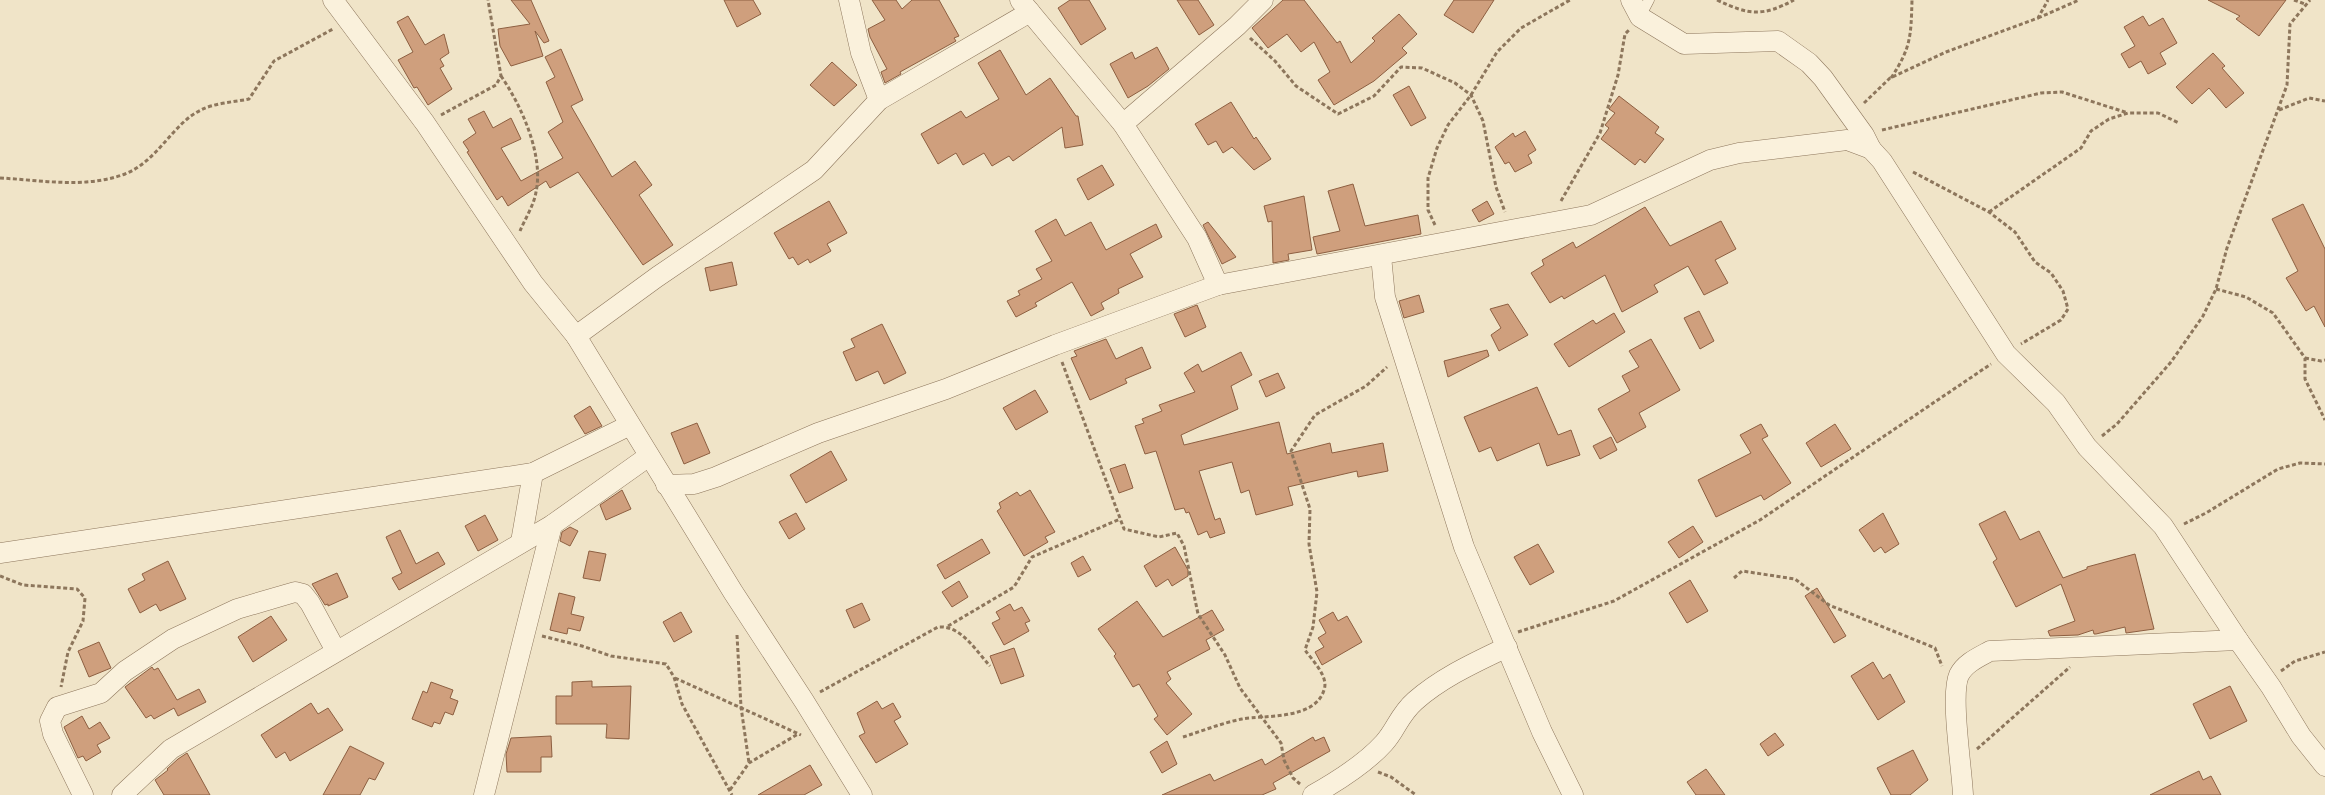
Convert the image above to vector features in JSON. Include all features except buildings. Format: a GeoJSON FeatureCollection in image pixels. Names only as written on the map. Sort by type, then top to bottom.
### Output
{"type":"FeatureCollection","features":[{"type":"Feature","properties":{"kind":"street"},"geometry":{"type":"LineString","coordinates":[[333,0],[425,123],[512,250],[532,283],[576,336],[666,485],[862,795]]}},
{"type":"Feature","properties":{"kind":"street"},"geometry":{"type":"LineString","coordinates":[[849,0],[861,53],[879,100]]}},
{"type":"Feature","properties":{"kind":"street"},"geometry":{"type":"LineString","coordinates":[[1124,124],[1237,26],[1263,0]]}},
{"type":"Feature","properties":{"kind":"street"},"geometry":{"type":"LineString","coordinates":[[576,336],[657,277],[814,170],[879,100],[1025,6],[1124,124],[1197,238],[1218,285]]}},
{"type":"Feature","properties":{"kind":"street"},"geometry":{"type":"LineString","coordinates":[[1640,6],[1684,44],[1778,41],[1809,63],[1823,78],[1872,148],[2006,354],[2056,403],[2088,447],[2163,526],[2238,640],[2272,687],[2301,736],[2325,766]]}},
{"type":"Feature","properties":{"kind":"street"},"geometry":{"type":"LineString","coordinates":[[666,485],[694,484],[716,477],[818,433],[946,389],[1055,345],[1218,285],[1547,225],[1591,215],[1710,160],[1739,153],[1847,140],[1872,148]]}},
{"type":"Feature","properties":{"kind":"street"},"geometry":{"type":"LineString","coordinates":[[1381,256],[1385,297],[1464,547],[1542,732],[1573,795]]}},
{"type":"Feature","properties":{"kind":"street"},"geometry":{"type":"LineString","coordinates":[[0,553],[533,473],[630,424]]}},
{"type":"Feature","properties":{"kind":"street"},"geometry":{"type":"LineString","coordinates":[[122,795],[171,749],[552,525],[649,456]]}},
{"type":"Feature","properties":{"kind":"street"},"geometry":{"type":"LineString","coordinates":[[521,542],[533,473]]}},
{"type":"Feature","properties":{"kind":"street"},"geometry":{"type":"LineString","coordinates":[[484,795],[552,525]]}},
{"type":"Feature","properties":{"kind":"street"},"geometry":{"type":"LineString","coordinates":[[83,795],[53,734],[50,721],[57,707],[101,693],[125,671],[172,639],[237,609],[295,592],[303,594],[310,603],[336,651]]}},
{"type":"Feature","properties":{"kind":"street"},"geometry":{"type":"LineString","coordinates":[[1963,795],[1955,694],[1960,674],[1972,660],[1990,651],[2238,640]]}},
{"type":"Feature","properties":{"kind":"street"},"geometry":{"type":"LineString","coordinates":[[1309,792],[1332,784],[1385,743],[1401,714],[1416,700],[1505,642]]}},
{"type":"Feature","properties":{"kind":"path"},"geometry":{"type":"LineString","coordinates":[[488,0],[501,76],[517,100],[534,149],[537,176],[536,193],[512,250]]}},
{"type":"Feature","properties":{"kind":"path"},"geometry":{"type":"LineString","coordinates":[[1443,244],[1428,210],[1428,178],[1437,148],[1448,125],[1471,95],[1497,52],[1521,28],[1570,0]]}},
{"type":"Feature","properties":{"kind":"path"},"geometry":{"type":"LineString","coordinates":[[1717,0],[1738,10],[1756,14],[1773,11],[1794,0]]}},
{"type":"Feature","properties":{"kind":"path"},"geometry":{"type":"LineString","coordinates":[[1850,116],[1890,78],[1904,58],[1911,33],[1912,0]]}},
{"type":"Feature","properties":{"kind":"path"},"geometry":{"type":"LineString","coordinates":[[2038,18],[2048,0]]}},
{"type":"Feature","properties":{"kind":"path"},"geometry":{"type":"LineString","coordinates":[[1890,78],[1946,52],[2038,18],[2079,0]]}},
{"type":"Feature","properties":{"kind":"path"},"geometry":{"type":"LineString","coordinates":[[2294,0],[2305,4]]}},
{"type":"Feature","properties":{"kind":"path"},"geometry":{"type":"LineString","coordinates":[[2088,447],[2117,424],[2172,362],[2203,316],[2216,289],[2227,248],[2287,85],[2290,24],[2310,0]]}},
{"type":"Feature","properties":{"kind":"path"},"geometry":{"type":"LineString","coordinates":[[1547,225],[1600,133],[1618,75],[1625,34],[1640,6]]}},
{"type":"Feature","properties":{"kind":"path"},"geometry":{"type":"LineString","coordinates":[[0,178],[86,183],[126,173],[159,150],[189,117],[202,109],[249,100],[274,61],[349,21]]}},
{"type":"Feature","properties":{"kind":"path"},"geometry":{"type":"LineString","coordinates":[[1237,26],[1275,61],[1296,86],[1338,114],[1374,96],[1401,67],[1422,68],[1455,84],[1471,95],[1483,121],[1496,187],[1511,231]]}},
{"type":"Feature","properties":{"kind":"path"},"geometry":{"type":"LineString","coordinates":[[425,123],[496,85],[501,76]]}},
{"type":"Feature","properties":{"kind":"path"},"geometry":{"type":"LineString","coordinates":[[1872,148],[2041,93],[2062,92],[2128,113]]}},
{"type":"Feature","properties":{"kind":"path"},"geometry":{"type":"LineString","coordinates":[[2279,110],[2310,98],[2325,101]]}},
{"type":"Feature","properties":{"kind":"path"},"geometry":{"type":"LineString","coordinates":[[1989,212],[2081,148],[2092,131],[2109,119],[2128,113],[2158,113],[2179,123]]}},
{"type":"Feature","properties":{"kind":"path"},"geometry":{"type":"LineString","coordinates":[[1505,642],[1614,601],[1760,520],[2006,354],[2061,320],[2068,309],[2063,291],[2051,273],[2035,262],[2015,232],[1989,212],[1872,148]]}},
{"type":"Feature","properties":{"kind":"path"},"geometry":{"type":"LineString","coordinates":[[2216,289],[2246,297],[2273,313],[2305,358],[2306,379],[2325,420]]}},
{"type":"Feature","properties":{"kind":"path"},"geometry":{"type":"LineString","coordinates":[[1055,345],[1124,528],[1159,537],[1177,533],[1184,546],[1198,614],[1225,656],[1240,688],[1281,743],[1284,760],[1293,778],[1309,792]]}},
{"type":"Feature","properties":{"kind":"path"},"geometry":{"type":"LineString","coordinates":[[1183,737],[1242,719],[1263,718],[1299,712],[1318,700],[1325,690],[1324,678],[1305,650],[1313,627],[1317,592],[1310,544],[1310,509],[1291,451],[1315,415],[1366,386],[1403,354]]}},
{"type":"Feature","properties":{"kind":"path"},"geometry":{"type":"LineString","coordinates":[[2305,358],[2325,360]]}},
{"type":"Feature","properties":{"kind":"path"},"geometry":{"type":"LineString","coordinates":[[2163,526],[2185,524],[2278,469],[2300,462],[2325,464]]}},
{"type":"Feature","properties":{"kind":"path"},"geometry":{"type":"LineString","coordinates":[[804,701],[938,627],[948,626],[1014,587],[1032,557],[1120,519]]}},
{"type":"Feature","properties":{"kind":"path"},"geometry":{"type":"LineString","coordinates":[[1734,578],[1742,571],[1795,579],[1829,605],[1935,648],[1946,678],[1955,694]]}},
{"type":"Feature","properties":{"kind":"path"},"geometry":{"type":"LineString","coordinates":[[0,576],[23,585],[77,588],[85,598],[83,621],[68,652],[57,707]]}},
{"type":"Feature","properties":{"kind":"path"},"geometry":{"type":"LineString","coordinates":[[948,626],[958,632],[990,666]]}},
{"type":"Feature","properties":{"kind":"path"},"geometry":{"type":"LineString","coordinates":[[736,628],[741,707],[749,763]]}},
{"type":"Feature","properties":{"kind":"path"},"geometry":{"type":"LineString","coordinates":[[525,632],[582,646],[611,656],[666,664],[674,677],[682,704],[732,795]]}},
{"type":"Feature","properties":{"kind":"path"},"geometry":{"type":"LineString","coordinates":[[2272,687],[2282,670],[2295,661],[2325,652]]}},
{"type":"Feature","properties":{"kind":"path"},"geometry":{"type":"LineString","coordinates":[[1961,762],[2072,664]]}},
{"type":"Feature","properties":{"kind":"path"},"geometry":{"type":"LineString","coordinates":[[674,677],[799,734],[806,740]]}},
{"type":"Feature","properties":{"kind":"path"},"geometry":{"type":"LineString","coordinates":[[730,790],[749,763],[799,734]]}},
{"type":"Feature","properties":{"kind":"path"},"geometry":{"type":"LineString","coordinates":[[1358,764],[1391,777],[1416,795]]}}]}
